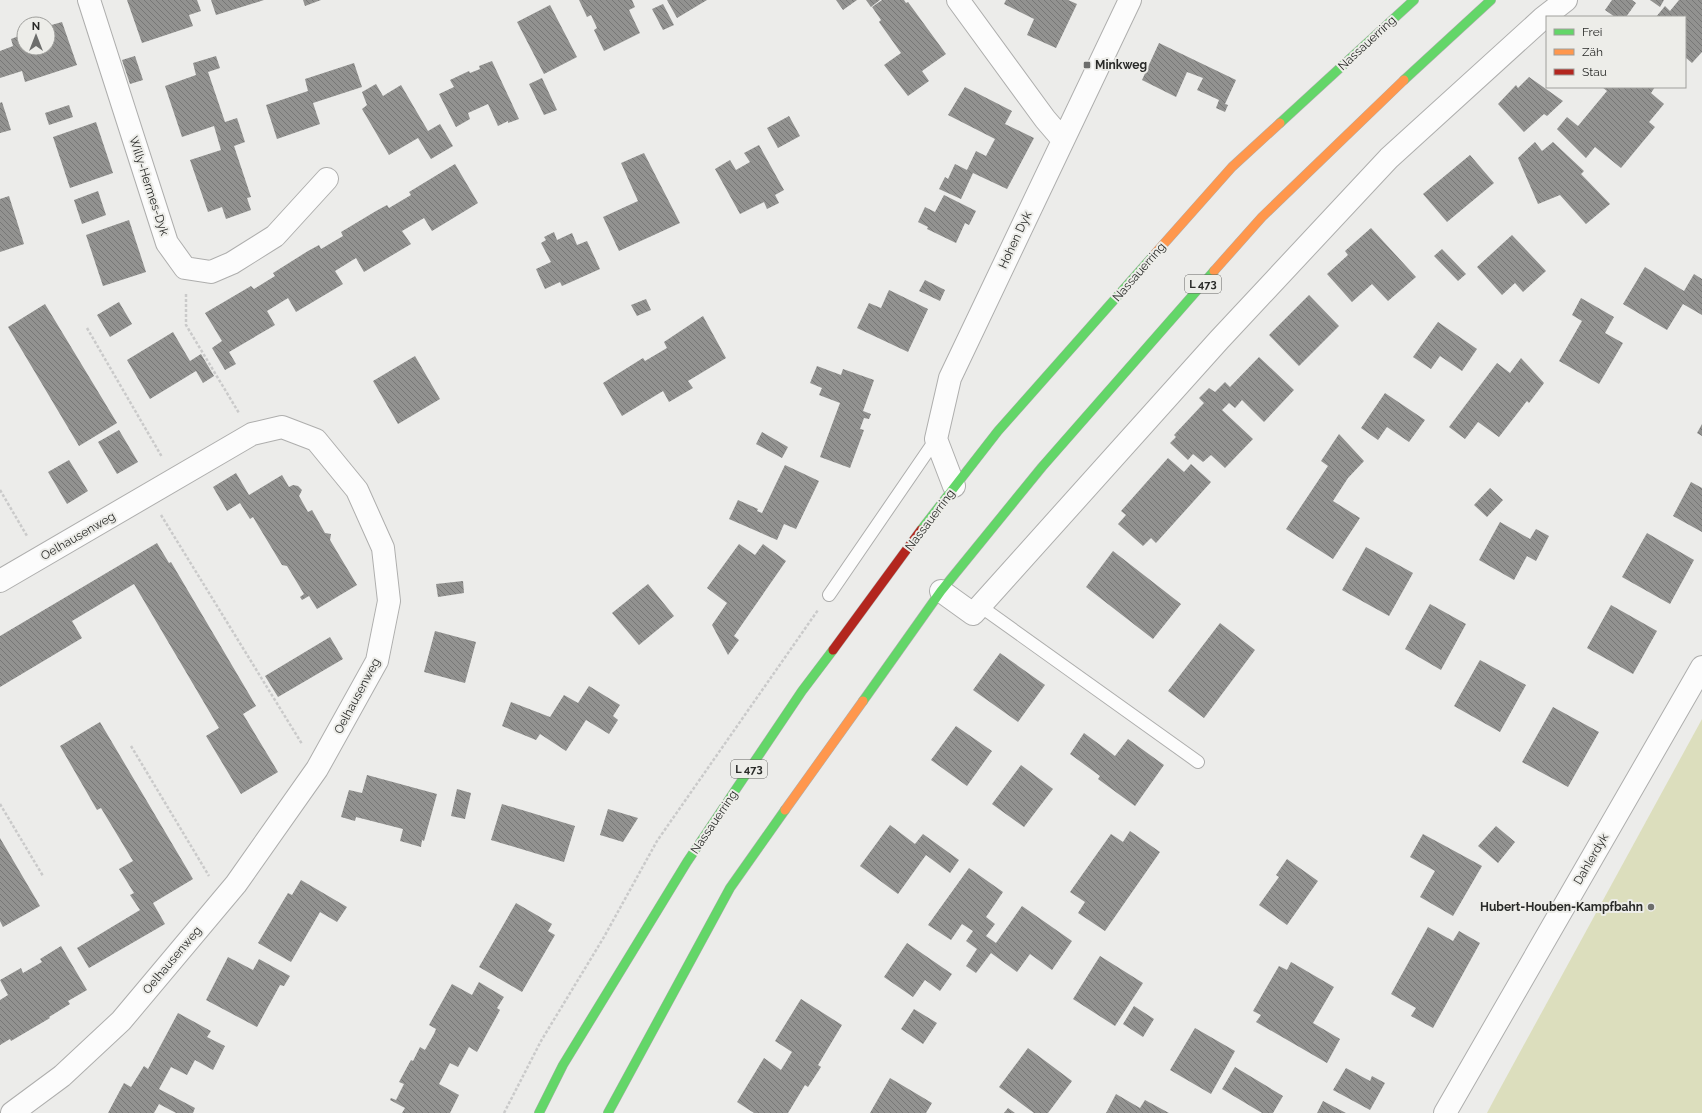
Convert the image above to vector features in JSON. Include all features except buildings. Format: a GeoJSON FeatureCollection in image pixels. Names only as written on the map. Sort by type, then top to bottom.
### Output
{"type":"FeatureCollection","features":[{"type":"Feature","properties":{"kind":"main road","name":"Nassauerring"},"geometry":{"type":"LineString","coordinates":[[539,1113],[564,1065],[687,862],[802,691],[954,486],[998,431],[1232,167],[1414,0]]}},
{"type":"Feature","properties":{"kind":"main road","name":"L 473"},"geometry":{"type":"LineString","coordinates":[[608,1113],[730,888],[941,591],[1042,466],[1262,217],[1432,53],[1491,0]]}},
{"type":"Feature","properties":{"kind":"street","name":"Willy-Hermes-Dyk"},"geometry":{"type":"LineString","coordinates":[[89,0],[167,243],[185,268]]}},
{"type":"Feature","properties":{"kind":"street"},"geometry":{"type":"LineString","coordinates":[[958,0],[1045,119],[1063,140]]}},
{"type":"Feature","properties":{"kind":"street","name":"Hohen Dyk"},"geometry":{"type":"LineString","coordinates":[[936,439],[950,378],[1130,0]]}},
{"type":"Feature","properties":{"kind":"street"},"geometry":{"type":"LineString","coordinates":[[941,591],[976,610],[1220,340],[1389,158],[1543,18],[1566,0]]}},
{"type":"Feature","properties":{"kind":"street"},"geometry":{"type":"LineString","coordinates":[[185,268],[211,272],[239,260],[275,236],[327,179]]}},
{"type":"Feature","properties":{"kind":"street","name":"Oelhausenweg"},"geometry":{"type":"LineString","coordinates":[[0,581],[252,434],[282,427],[316,440],[357,490],[383,548],[389,601],[377,661],[318,769],[236,884],[121,1021],[62,1076],[12,1113]]}},
{"type":"Feature","properties":{"kind":"street"},"geometry":{"type":"LineString","coordinates":[[936,439],[954,486]]}},
{"type":"Feature","properties":{"kind":"street","name":"Dahlerdyk"},"geometry":{"type":"LineString","coordinates":[[1445,1113],[1699,679]]}},
{"type":"Feature","properties":{"kind":"lane"},"geometry":{"type":"LineString","coordinates":[[829,595],[936,439]]}},
{"type":"Feature","properties":{"kind":"lane"},"geometry":{"type":"LineString","coordinates":[[976,610],[1198,762]]}},
{"type":"Feature","properties":{"kind":"path"},"geometry":{"type":"LineString","coordinates":[[185,268],[186,325],[252,434]]}},
{"type":"Feature","properties":{"kind":"path"},"geometry":{"type":"LineString","coordinates":[[87,328],[175,479]]}},
{"type":"Feature","properties":{"kind":"path"},"geometry":{"type":"LineString","coordinates":[[0,490],[40,558]]}},
{"type":"Feature","properties":{"kind":"path"},"geometry":{"type":"LineString","coordinates":[[148,494],[318,769]]}},
{"type":"Feature","properties":{"kind":"path"},"geometry":{"type":"LineString","coordinates":[[504,1113],[541,1041],[604,937],[657,841],[829,595]]}},
{"type":"Feature","properties":{"kind":"path"},"geometry":{"type":"LineString","coordinates":[[131,746],[223,899]]}},
{"type":"Feature","properties":{"kind":"path"},"geometry":{"type":"LineString","coordinates":[[0,804],[43,876]]}},
{"type":"Feature","properties":{"kind":"green space","name":"Hubert-Houben-Kampfbahn"},"geometry":{"type":"Polygon","coordinates":[[[1702,719],[1702,1113],[1487,1113],[1496,1096],[1702,719]]]}},
{"type":"Feature","properties":{"kind":"traffic: fast"},"geometry":{"type":"LineString","coordinates":[[1280,123],[1414,0]]}},
{"type":"Feature","properties":{"kind":"traffic: fast"},"geometry":{"type":"LineString","coordinates":[[1404,80],[1491,0]]}},
{"type":"Feature","properties":{"kind":"traffic: fast"},"geometry":{"type":"LineString","coordinates":[[921,530],[998,431],[1153,256]]}},
{"type":"Feature","properties":{"kind":"traffic: fast"},"geometry":{"type":"LineString","coordinates":[[863,701],[941,591],[1042,467],[1214,271]]}},
{"type":"Feature","properties":{"kind":"traffic: fast"},"geometry":{"type":"LineString","coordinates":[[539,1113],[563,1065],[687,862],[802,691],[833,650]]}},
{"type":"Feature","properties":{"kind":"traffic: fast"},"geometry":{"type":"LineString","coordinates":[[608,1113],[730,888],[785,810]]}},
{"type":"Feature","properties":{"kind":"traffic: slow"},"geometry":{"type":"LineString","coordinates":[[1214,271],[1262,217],[1404,80]]}},
{"type":"Feature","properties":{"kind":"traffic: slow"},"geometry":{"type":"LineString","coordinates":[[1153,256],[1232,167],[1280,123]]}},
{"type":"Feature","properties":{"kind":"traffic: slow"},"geometry":{"type":"LineString","coordinates":[[785,810],[863,701]]}},
{"type":"Feature","properties":{"kind":"traffic: jam"},"geometry":{"type":"LineString","coordinates":[[833,650],[921,530]]}},
{"type":"Feature","properties":{"kind":"place","name":"Minkweg"},"geometry":{"type":"Point","coordinates":[1087,65]}},
{"type":"Feature","properties":{"kind":"place","name":"Hubert-Houben-Kampfbahn"},"geometry":{"type":"Point","coordinates":[1651,907]}}]}
